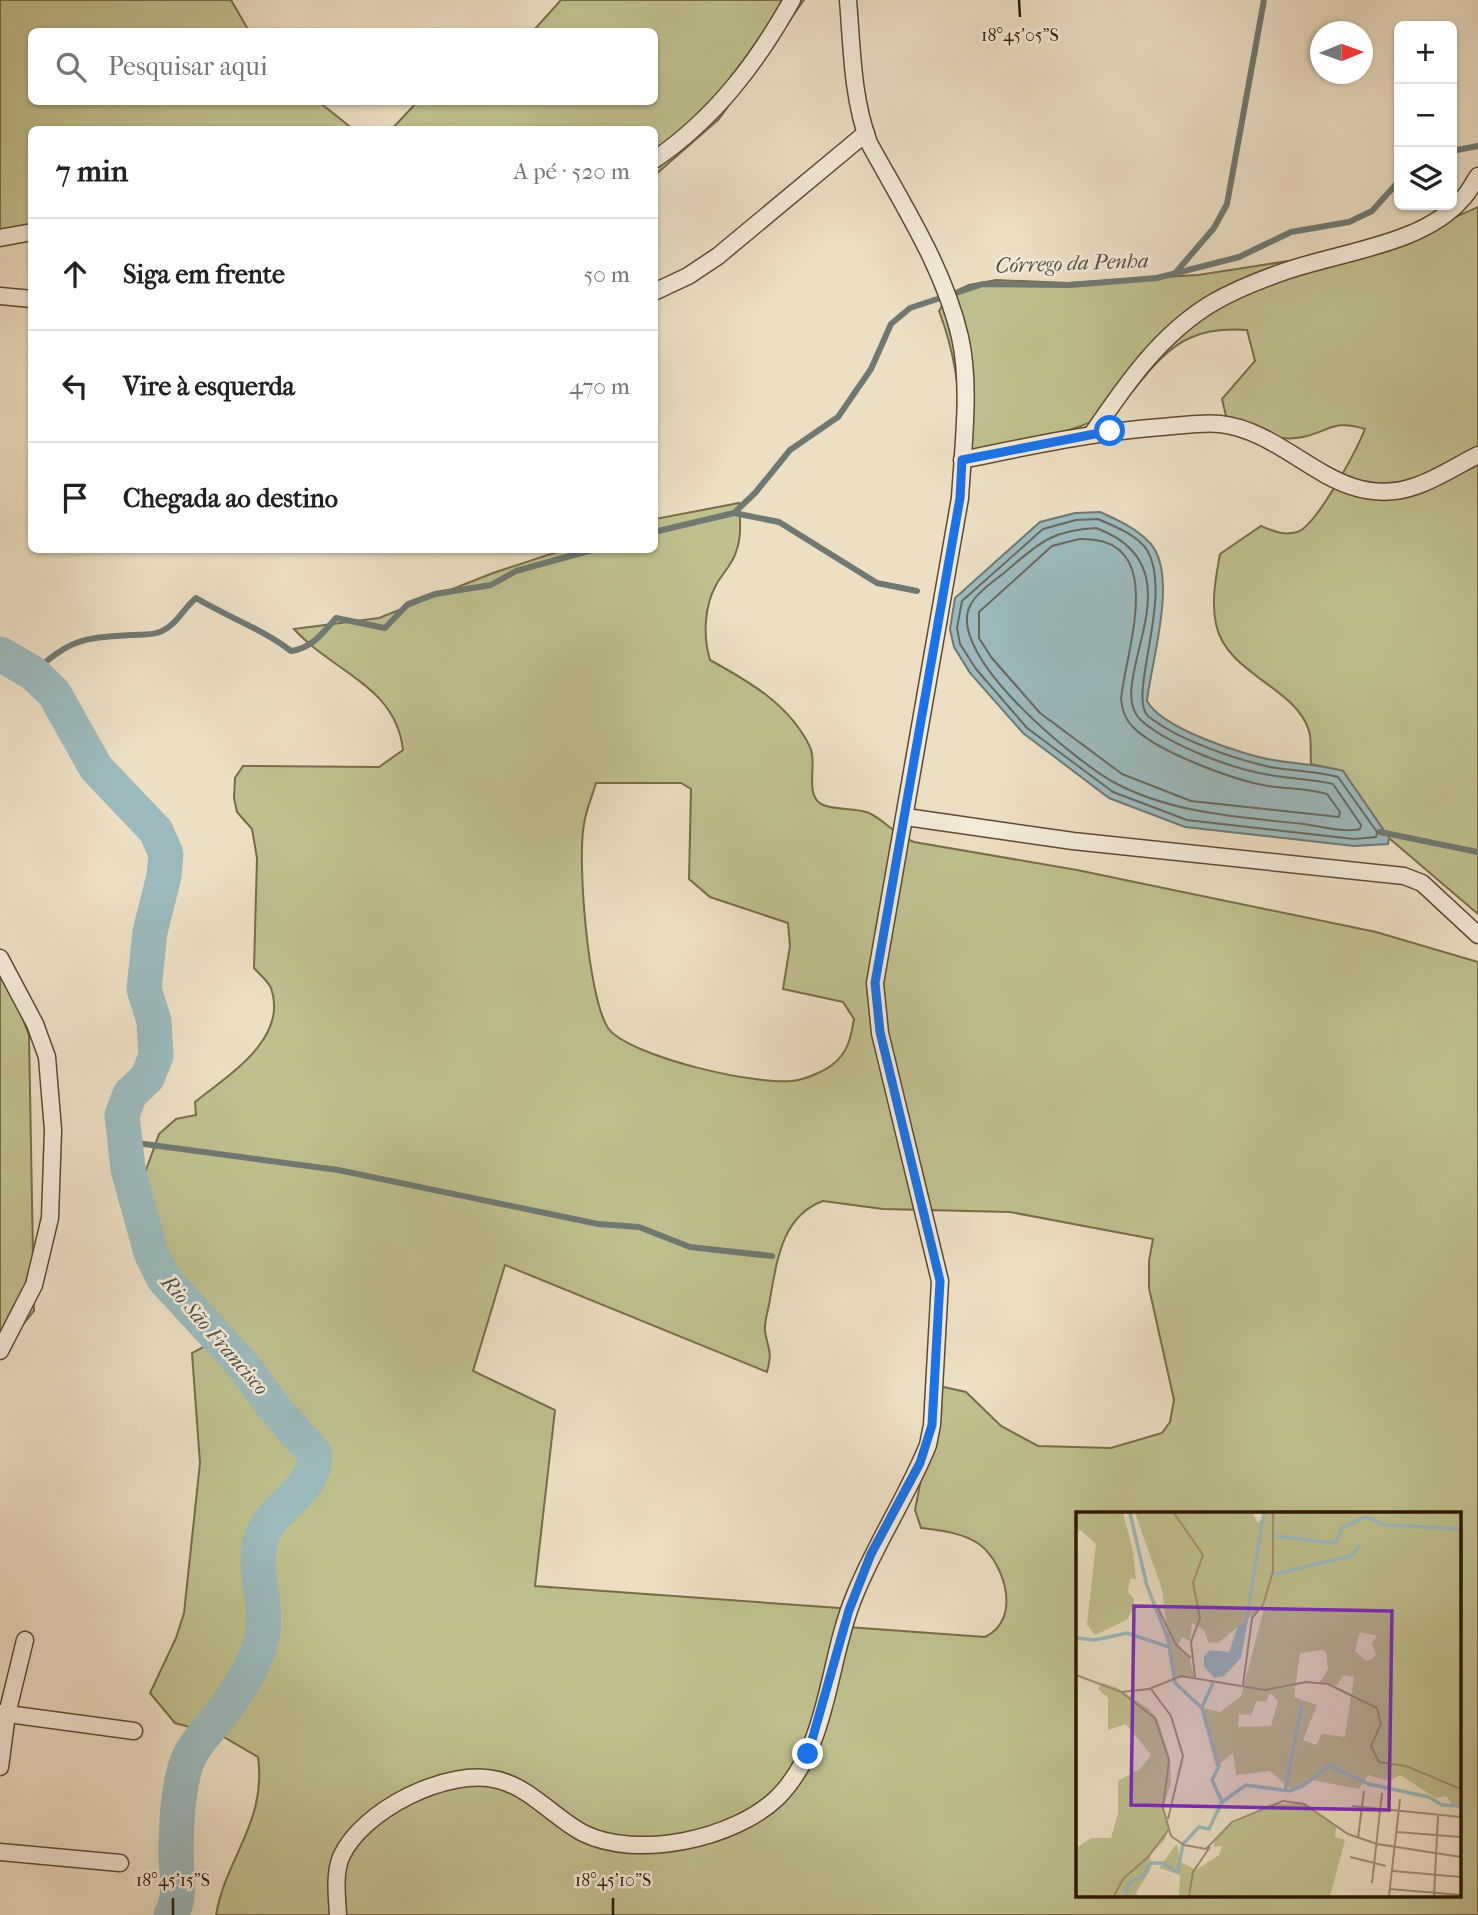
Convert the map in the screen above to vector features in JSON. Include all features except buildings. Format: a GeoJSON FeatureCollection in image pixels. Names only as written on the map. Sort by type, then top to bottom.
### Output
{"type":"FeatureCollection","features":[{"type":"Feature","properties":{"kind":"street"},"geometry":{"type":"LineString","coordinates":[[658,157],[684,140],[746,74],[792,0]]}},
{"type":"Feature","properties":{"kind":"street"},"geometry":{"type":"LineString","coordinates":[[338,1915],[337,1867],[352,1840],[383,1812],[412,1794],[443,1783],[470,1777],[513,1784],[582,1832],[605,1842],[634,1847],[663,1846],[724,1828],[751,1816],[776,1798],[808,1754],[849,1610],[871,1554],[920,1463],[932,1425],[940,1281],[880,1032],[875,983],[960,498],[963,358],[947,295],[866,133],[857,103],[848,0]]}},
{"type":"Feature","properties":{"kind":"street"},"geometry":{"type":"LineString","coordinates":[[658,290],[709,262],[866,133]]}},
{"type":"Feature","properties":{"kind":"street"},"geometry":{"type":"LineString","coordinates":[[1092,433],[1133,374],[1179,327],[1216,301],[1282,272],[1409,234],[1443,215],[1463,199],[1478,176]]}},
{"type":"Feature","properties":{"kind":"street"},"geometry":{"type":"LineString","coordinates":[[0,238],[28,233]]}},
{"type":"Feature","properties":{"kind":"street"},"geometry":{"type":"LineString","coordinates":[[0,296],[28,299]]}},
{"type":"Feature","properties":{"kind":"street"},"geometry":{"type":"LineString","coordinates":[[962,460],[1092,433],[1207,424],[1240,428],[1283,448],[1324,476],[1347,487],[1361,489],[1416,486],[1478,455]]}},
{"type":"Feature","properties":{"kind":"street"},"geometry":{"type":"LineString","coordinates":[[906,817],[1073,841],[1404,876],[1422,883],[1478,935]]}},
{"type":"Feature","properties":{"kind":"street"},"geometry":{"type":"LineString","coordinates":[[0,958],[35,1024],[47,1057],[53,1130],[50,1218],[44,1245],[34,1285],[0,1351]]}},
{"type":"Feature","properties":{"kind":"street"},"geometry":{"type":"LineString","coordinates":[[0,1767],[4,1714],[25,1640]]}},
{"type":"Feature","properties":{"kind":"street"},"geometry":{"type":"LineString","coordinates":[[4,1714],[134,1731]]}},
{"type":"Feature","properties":{"kind":"street"},"geometry":{"type":"LineString","coordinates":[[0,1852],[120,1863]]}},
{"type":"Feature","properties":{"kind":"green space"},"geometry":{"type":"Polygon","coordinates":[[[0,0],[231,0],[247,28],[28,28],[28,105],[323,105],[349,126],[28,126],[28,240],[0,237],[0,0]]]}},
{"type":"Feature","properties":{"kind":"green space"},"geometry":{"type":"Polygon","coordinates":[[[561,0],[804,0],[719,119],[658,172],[658,126],[395,126],[414,105],[658,105],[658,28],[536,28],[561,0]]]}},
{"type":"Feature","properties":{"kind":"green space"},"geometry":{"type":"Polygon","coordinates":[[[1478,207],[1478,914],[1389,838],[1343,771],[1311,764],[1310,735],[1302,716],[1233,656],[1222,641],[1216,624],[1214,597],[1220,554],[1261,526],[1288,533],[1305,527],[1315,517],[1335,486],[1365,429],[1346,425],[1303,437],[1282,438],[1253,430],[1226,416],[1222,399],[1255,361],[1247,330],[1230,330],[1202,333],[1178,344],[1156,363],[1118,406],[1090,422],[1036,439],[961,453],[957,381],[950,345],[939,311],[949,294],[969,285],[996,280],[1067,283],[1198,275],[1392,245],[1478,207]]]}},
{"type":"Feature","properties":{"kind":"green space"},"geometry":{"type":"Polygon","coordinates":[[[739,503],[738,546],[732,561],[716,585],[707,612],[706,642],[710,660],[768,696],[792,719],[810,747],[813,793],[821,804],[869,813],[914,842],[1077,870],[1376,932],[1478,962],[1478,1915],[216,1915],[221,1894],[257,1801],[258,1757],[222,1736],[175,1723],[150,1693],[176,1638],[184,1613],[200,1463],[192,1353],[211,1343],[205,1321],[165,1272],[164,1255],[156,1232],[143,1216],[137,1195],[159,1134],[176,1119],[196,1115],[195,1102],[252,1054],[271,1024],[274,1006],[271,988],[254,968],[257,858],[252,829],[237,812],[234,798],[235,778],[243,766],[379,767],[403,750],[398,728],[389,710],[376,695],[294,629],[379,618],[493,573],[554,553],[658,553],[658,518],[739,503]],[[596,783],[588,809],[582,842],[583,896],[595,989],[608,1028],[621,1039],[642,1049],[728,1075],[781,1081],[798,1080],[816,1074],[832,1065],[845,1050],[854,1019],[843,1002],[783,989],[790,946],[788,923],[710,897],[689,879],[691,789],[681,783],[596,783]],[[823,1201],[798,1217],[790,1228],[779,1255],[765,1323],[770,1354],[767,1372],[505,1265],[473,1371],[555,1410],[535,1586],[853,1609],[848,1627],[985,1637],[996,1629],[1003,1618],[1006,1605],[1006,1591],[996,1564],[973,1540],[921,1528],[915,1510],[939,1386],[966,1392],[1001,1426],[1038,1446],[1111,1448],[1162,1433],[1170,1422],[1174,1400],[1149,1288],[1149,1261],[1153,1239],[1010,1212],[883,1209],[823,1201]]]}},
{"type":"Feature","properties":{"kind":"green space"},"geometry":{"type":"Polygon","coordinates":[[[0,974],[16,1001],[29,1035],[34,1311],[0,1353],[0,974]]]}},
{"type":"Feature","properties":{"kind":"water"},"geometry":{"type":"Polygon","coordinates":[[[1100,512],[1139,533],[1150,543],[1158,557],[1163,597],[1147,701],[1155,711],[1168,721],[1204,739],[1243,752],[1273,760],[1343,771],[1389,838],[1388,844],[1354,846],[1185,827],[1109,798],[1023,733],[970,673],[954,647],[950,629],[955,598],[1040,522],[1075,513],[1100,512]]]}},
{"type":"Feature","properties":{"kind":"waterway","name":"Córrego da Penha"},"geometry":{"type":"LineString","coordinates":[[1177,271],[1214,228],[1227,204],[1264,0]]}},
{"type":"Feature","properties":{"kind":"waterway"},"geometry":{"type":"LineString","coordinates":[[1457,150],[1478,146]]}},
{"type":"Feature","properties":{"kind":"waterway","name":"Córrego da Penha"},"geometry":{"type":"LineString","coordinates":[[658,531],[734,513],[755,493],[790,450],[838,417],[871,369],[891,324],[910,308],[983,284],[1070,285],[1157,278],[1239,257],[1291,232],[1349,222],[1372,211],[1394,187]]}},
{"type":"Feature","properties":{"kind":"waterway"},"geometry":{"type":"LineString","coordinates":[[734,513],[779,522],[877,583],[917,591]]}},
{"type":"Feature","properties":{"kind":"waterway","name":"Córrego da Penha"},"geometry":{"type":"LineString","coordinates":[[33,673],[67,647],[77,643],[99,638],[158,633],[172,624],[196,598],[291,651],[311,643],[336,618],[385,628],[408,604],[435,594],[491,585],[516,571],[581,553]]}},
{"type":"Feature","properties":{"kind":"waterway","name":"Rio São Francisco"},"geometry":{"type":"LineString","coordinates":[[0,654],[33,673],[54,693],[96,768],[156,831],[166,854],[164,876],[150,932],[144,989],[154,1021],[156,1056],[147,1078],[130,1094],[122,1115],[128,1169],[151,1253],[164,1279],[242,1364],[276,1410],[315,1454],[314,1467],[309,1478],[275,1515],[262,1536],[258,1562],[264,1615],[261,1641],[254,1662],[187,1761],[177,1821],[177,1892],[171,1915]]}},
{"type":"Feature","properties":{"kind":"waterway"},"geometry":{"type":"LineString","coordinates":[[1380,832],[1478,852]]}},
{"type":"Feature","properties":{"kind":"waterway"},"geometry":{"type":"LineString","coordinates":[[122,1141],[338,1170],[598,1224],[639,1227],[690,1247],[772,1256]]}},
{"type":"Feature","properties":{"kind":"route"},"geometry":{"type":"LineString","coordinates":[[808,1754],[817,1731],[849,1610],[871,1554],[920,1463],[928,1445],[932,1425],[940,1281],[880,1032],[875,983],[960,498],[962,460],[1110,431]]}}]}
